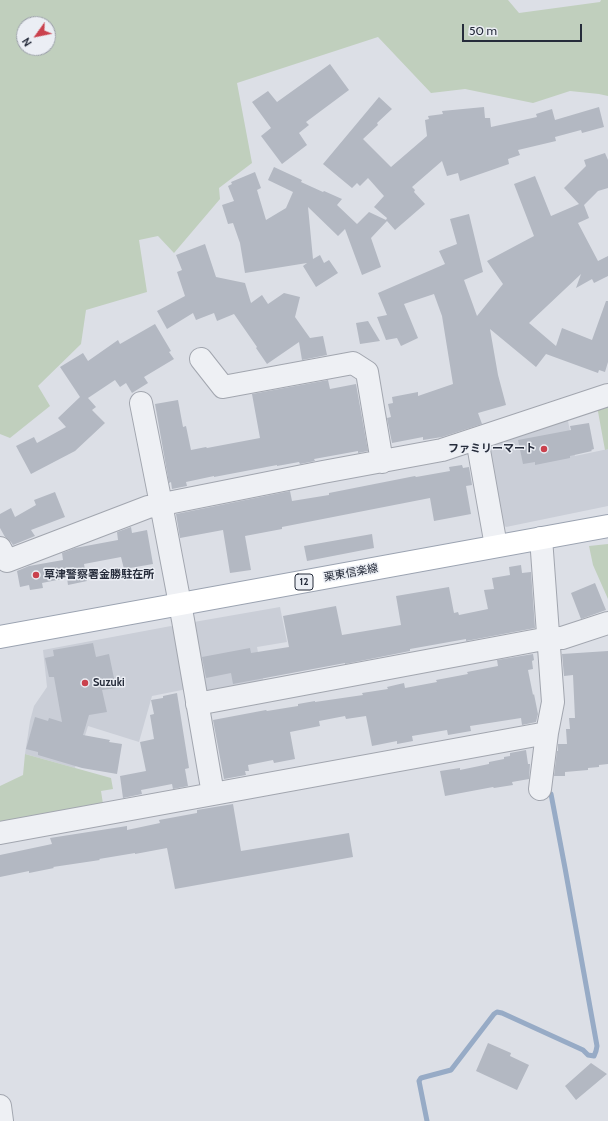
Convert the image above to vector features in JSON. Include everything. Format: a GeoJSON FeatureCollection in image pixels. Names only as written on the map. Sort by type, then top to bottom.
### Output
{"type":"FeatureCollection","features":[{"type":"Feature","properties":{"kind":"main road","name":"栗東信楽線"},"geometry":{"type":"LineString","coordinates":[[0,637],[608,526]]}},
{"type":"Feature","properties":{"kind":"street"},"geometry":{"type":"LineString","coordinates":[[201,359],[223,387],[354,363],[367,372],[382,462]]}},
{"type":"Feature","properties":{"kind":"street"},"geometry":{"type":"LineString","coordinates":[[0,548],[7,561],[148,507],[442,450],[608,395]]}},
{"type":"Feature","properties":{"kind":"street"},"geometry":{"type":"LineString","coordinates":[[141,403],[183,620],[213,794]]}},
{"type":"Feature","properties":{"kind":"street"},"geometry":{"type":"LineString","coordinates":[[477,439],[496,546]]}},
{"type":"Feature","properties":{"kind":"street"},"geometry":{"type":"LineString","coordinates":[[540,789],[547,733],[553,702],[541,538]]}},
{"type":"Feature","properties":{"kind":"street"},"geometry":{"type":"LineString","coordinates":[[197,704],[549,638],[562,638],[608,623]]}},
{"type":"Feature","properties":{"kind":"street"},"geometry":{"type":"LineString","coordinates":[[0,833],[547,733]]}},
{"type":"Feature","properties":{"kind":"street"},"geometry":{"type":"LineString","coordinates":[[0,1106],[2,1121]]}},
{"type":"Feature","properties":{"kind":"shaded area"},"geometry":{"type":"Polygon","coordinates":[[[567,416],[575,456],[608,449],[608,506],[506,527],[500,522],[489,442],[567,416]]]}},
{"type":"Feature","properties":{"kind":"shaded area"},"geometry":{"type":"Polygon","coordinates":[[[280,607],[287,642],[257,647],[264,684],[208,694],[202,690],[194,622],[280,607]]]}},
{"type":"Feature","properties":{"kind":"shaded area"},"geometry":{"type":"Polygon","coordinates":[[[171,626],[177,630],[187,689],[152,696],[139,742],[88,726],[75,768],[25,754],[34,706],[47,687],[43,650],[171,626]]]}},
{"type":"Feature","properties":{"kind":"green space"},"geometry":{"type":"Polygon","coordinates":[[[0,0],[508,0],[519,13],[608,0],[608,96],[570,91],[533,103],[465,89],[431,93],[378,37],[237,83],[252,163],[219,188],[220,199],[174,253],[158,236],[139,240],[147,292],[86,310],[81,344],[38,386],[50,406],[10,438],[0,434],[0,0]]]}},
{"type":"Feature","properties":{"kind":"green space"},"geometry":{"type":"Polygon","coordinates":[[[608,402],[608,449],[605,450],[597,406],[608,402]]]}},
{"type":"Feature","properties":{"kind":"green space"},"geometry":{"type":"Polygon","coordinates":[[[608,544],[608,599],[593,565],[589,546],[608,544]]]}},
{"type":"Feature","properties":{"kind":"green space"},"geometry":{"type":"Polygon","coordinates":[[[25,754],[111,778],[113,789],[101,791],[103,804],[0,823],[0,786],[23,775],[25,754]]]}},
{"type":"Feature","properties":{"kind":"building"},"geometry":{"type":"Polygon","coordinates":[[[330,64],[349,90],[306,122],[309,125],[299,133],[307,145],[282,164],[261,136],[271,128],[252,102],[268,91],[277,102],[330,64]]]}},
{"type":"Feature","properties":{"kind":"building"},"geometry":{"type":"Polygon","coordinates":[[[379,97],[392,109],[363,139],[391,167],[427,136],[425,120],[429,119],[428,116],[443,114],[442,111],[484,107],[485,118],[490,118],[491,127],[537,117],[536,114],[552,109],[555,120],[599,107],[604,127],[582,133],[581,130],[555,137],[556,141],[518,150],[520,155],[508,159],[509,164],[460,181],[458,173],[447,176],[442,161],[412,187],[415,190],[414,192],[425,204],[395,230],[387,221],[371,238],[381,267],[362,275],[345,229],[338,236],[308,207],[313,259],[320,255],[324,263],[329,260],[338,273],[316,287],[303,266],[307,263],[245,273],[240,243],[233,223],[228,224],[222,205],[234,201],[228,186],[232,184],[231,182],[255,172],[261,188],[257,190],[266,220],[286,208],[293,192],[268,180],[274,167],[302,180],[301,182],[342,199],[337,205],[357,224],[369,212],[386,220],[387,218],[374,207],[384,196],[368,178],[360,186],[357,183],[352,188],[323,164],[379,97]]]}},
{"type":"Feature","properties":{"kind":"building"},"geometry":{"type":"Polygon","coordinates":[[[605,153],[608,160],[608,188],[598,191],[584,205],[589,218],[578,223],[598,261],[608,256],[608,276],[594,283],[592,279],[576,288],[581,274],[529,323],[556,346],[562,328],[592,340],[606,301],[608,301],[608,362],[605,372],[599,370],[598,373],[546,354],[536,367],[490,329],[498,375],[506,405],[478,413],[482,424],[442,437],[423,440],[423,437],[392,443],[387,418],[391,417],[388,404],[393,403],[392,397],[418,392],[418,396],[453,384],[442,316],[434,294],[404,304],[418,338],[401,346],[397,338],[386,340],[377,317],[387,315],[378,293],[445,264],[439,251],[457,244],[450,219],[469,214],[483,272],[464,280],[477,316],[503,284],[487,261],[534,236],[514,184],[535,176],[551,216],[579,204],[564,188],[586,166],[584,160],[605,153]]]}},
{"type":"Feature","properties":{"kind":"building"},"geometry":{"type":"Polygon","coordinates":[[[205,244],[216,277],[245,283],[251,303],[262,295],[268,304],[284,293],[300,297],[295,317],[310,338],[323,336],[327,355],[302,360],[299,342],[267,364],[234,314],[217,321],[214,313],[196,320],[193,313],[167,329],[157,311],[185,296],[177,272],[182,270],[176,255],[205,244]]]}},
{"type":"Feature","properties":{"kind":"building"},"geometry":{"type":"Polygon","coordinates":[[[368,321],[380,341],[360,344],[356,323],[368,321]]]}},
{"type":"Feature","properties":{"kind":"building"},"geometry":{"type":"Polygon","coordinates":[[[155,324],[174,359],[144,377],[148,383],[132,393],[126,383],[120,387],[115,380],[88,398],[96,407],[92,410],[105,423],[75,451],[31,474],[16,446],[34,437],[37,443],[66,427],[58,418],[80,397],[60,367],[83,353],[88,361],[118,340],[120,344],[155,324]]]}},
{"type":"Feature","properties":{"kind":"building"},"geometry":{"type":"Polygon","coordinates":[[[328,380],[330,389],[356,384],[368,451],[358,453],[358,451],[314,459],[315,461],[300,464],[299,462],[277,465],[214,476],[186,482],[187,486],[172,489],[171,482],[169,483],[155,404],[178,400],[183,427],[186,426],[191,450],[207,448],[260,438],[252,394],[328,380]]]}},
{"type":"Feature","properties":{"kind":"building","name":"ファミリーマート"},"geometry":{"type":"Polygon","coordinates":[[[589,423],[594,449],[591,450],[592,451],[570,456],[570,458],[535,465],[535,462],[523,464],[518,440],[571,430],[570,426],[589,423]]]}},
{"type":"Feature","properties":{"kind":"building"},"geometry":{"type":"Polygon","coordinates":[[[462,465],[463,468],[469,467],[472,485],[466,486],[471,514],[434,521],[430,498],[282,527],[282,529],[245,536],[251,570],[230,573],[223,530],[180,538],[176,514],[290,491],[292,501],[329,495],[329,493],[415,476],[450,471],[449,467],[462,465]]]}},
{"type":"Feature","properties":{"kind":"building"},"geometry":{"type":"Polygon","coordinates":[[[55,492],[65,517],[31,530],[35,536],[13,545],[5,537],[0,528],[0,514],[11,508],[15,517],[36,505],[34,500],[55,492]]]}},
{"type":"Feature","properties":{"kind":"building"},"geometry":{"type":"Polygon","coordinates":[[[131,527],[132,533],[147,530],[153,564],[124,569],[121,557],[84,564],[87,581],[68,585],[67,578],[42,583],[43,588],[30,590],[29,585],[20,587],[17,571],[29,566],[63,560],[62,553],[75,548],[118,540],[117,532],[131,527]]]}},
{"type":"Feature","properties":{"kind":"building"},"geometry":{"type":"Polygon","coordinates":[[[372,534],[374,548],[307,561],[304,546],[372,534]]]}},
{"type":"Feature","properties":{"kind":"building"},"geometry":{"type":"Polygon","coordinates":[[[521,565],[522,573],[531,572],[535,628],[466,641],[466,639],[410,649],[410,651],[345,664],[233,684],[231,673],[206,678],[202,657],[250,648],[251,653],[289,647],[283,616],[336,606],[342,635],[401,625],[396,596],[449,587],[454,613],[458,612],[459,615],[488,609],[484,590],[494,589],[492,578],[510,575],[509,567],[521,565]]]}},
{"type":"Feature","properties":{"kind":"building"},"geometry":{"type":"Polygon","coordinates":[[[595,583],[606,610],[581,619],[571,593],[595,583]]]}},
{"type":"Feature","properties":{"kind":"building"},"geometry":{"type":"Polygon","coordinates":[[[93,643],[96,657],[109,654],[116,688],[102,690],[107,712],[89,715],[83,735],[122,744],[117,774],[82,768],[38,755],[38,752],[26,749],[35,717],[48,721],[49,718],[62,722],[54,677],[49,677],[45,658],[54,656],[53,650],[93,643]]]}},
{"type":"Feature","properties":{"kind":"building"},"geometry":{"type":"Polygon","coordinates":[[[608,651],[608,764],[588,768],[588,770],[565,772],[565,776],[554,776],[558,744],[567,744],[566,729],[570,729],[569,718],[575,718],[573,675],[564,676],[562,654],[608,651]]]}},
{"type":"Feature","properties":{"kind":"building"},"geometry":{"type":"Polygon","coordinates":[[[533,654],[533,669],[528,670],[538,714],[536,722],[522,725],[521,718],[470,726],[471,731],[448,735],[447,730],[412,736],[413,741],[397,744],[397,741],[372,746],[366,716],[346,719],[345,716],[319,721],[320,726],[290,732],[295,759],[274,763],[273,760],[248,765],[249,771],[245,771],[246,775],[224,779],[213,720],[266,710],[298,706],[298,704],[315,701],[363,695],[362,693],[388,689],[387,687],[404,683],[405,688],[437,682],[436,680],[498,666],[497,660],[533,654]]]}},
{"type":"Feature","properties":{"kind":"building"},"geometry":{"type":"Polygon","coordinates":[[[177,693],[189,768],[185,769],[188,786],[173,789],[172,784],[141,790],[142,794],[123,798],[120,776],[146,771],[140,742],[154,739],[150,715],[154,714],[151,700],[177,693]]]}},
{"type":"Feature","properties":{"kind":"building"},"geometry":{"type":"Polygon","coordinates":[[[526,750],[528,764],[530,764],[529,779],[512,782],[513,785],[493,787],[445,796],[440,771],[460,768],[460,770],[489,764],[489,762],[504,759],[504,757],[510,756],[510,753],[526,750]]]}},
{"type":"Feature","properties":{"kind":"building"},"geometry":{"type":"Polygon","coordinates":[[[233,804],[241,851],[349,833],[353,857],[175,889],[167,848],[0,877],[0,855],[52,844],[50,838],[127,826],[127,830],[160,823],[159,820],[197,813],[197,810],[233,804]]]}},
{"type":"Feature","properties":{"kind":"building"},"geometry":{"type":"Polygon","coordinates":[[[488,1043],[511,1053],[510,1056],[529,1065],[517,1090],[476,1071],[488,1043]]]}},
{"type":"Feature","properties":{"kind":"building"},"geometry":{"type":"Polygon","coordinates":[[[591,1063],[607,1074],[576,1100],[565,1086],[591,1063]]]}},
{"type":"Feature","properties":{"kind":"waterway"},"geometry":{"type":"LineString","coordinates":[[427,1121],[419,1081],[421,1078],[451,1070],[497,1012],[583,1050],[588,1055],[594,1056],[596,1051],[597,1046],[551,794]]}},
{"type":"Feature","properties":{"kind":"place","name":"ファミリーマート"},"geometry":{"type":"Point","coordinates":[544,449]}},
{"type":"Feature","properties":{"kind":"place","name":"草津警察署金勝駐在所"},"geometry":{"type":"Point","coordinates":[36,575]}},
{"type":"Feature","properties":{"kind":"place","name":"Suzuki"},"geometry":{"type":"Point","coordinates":[85,683]}}]}
